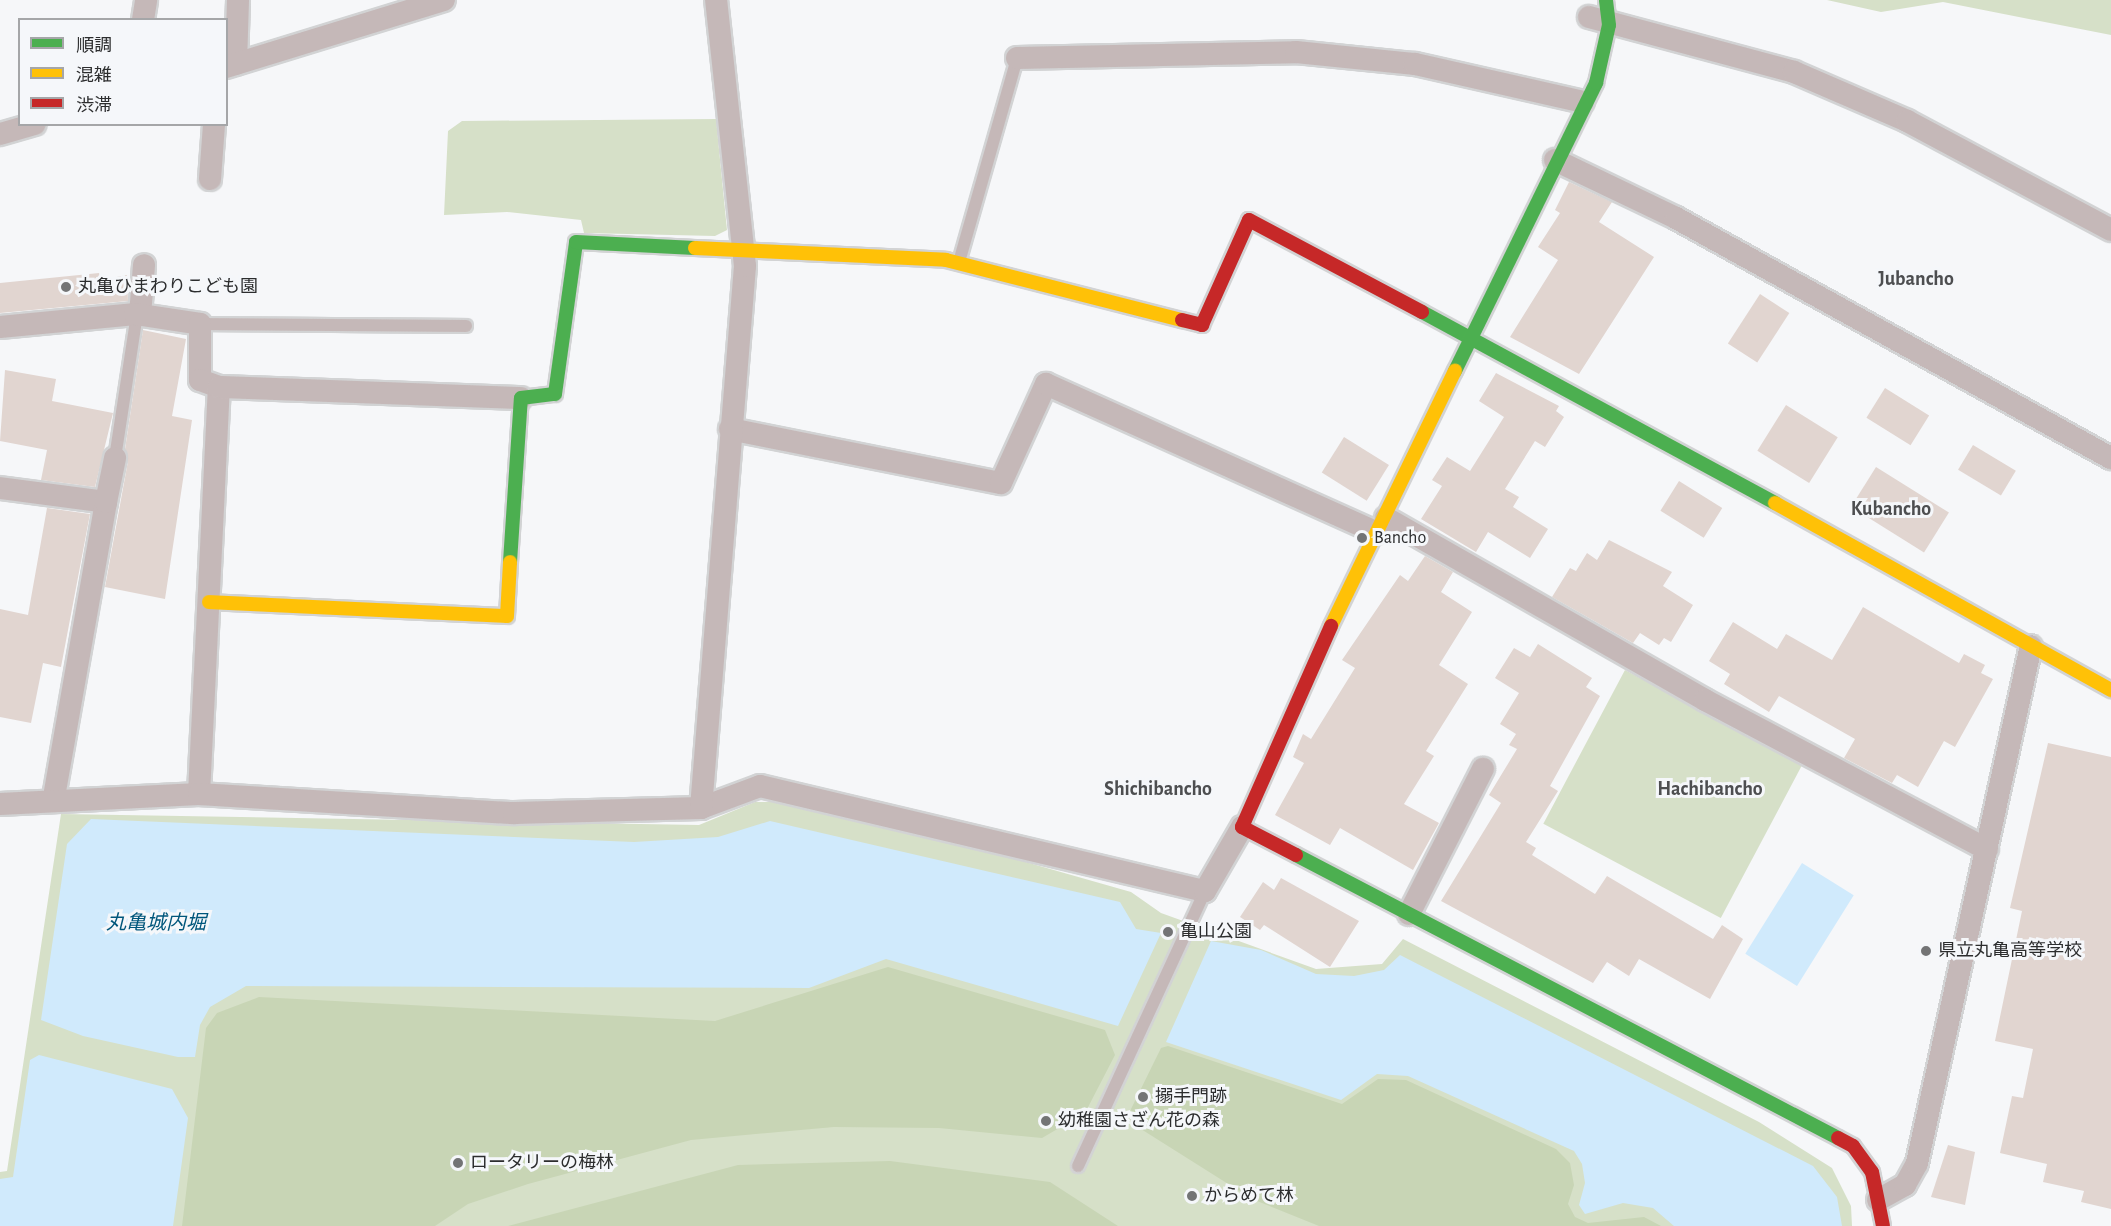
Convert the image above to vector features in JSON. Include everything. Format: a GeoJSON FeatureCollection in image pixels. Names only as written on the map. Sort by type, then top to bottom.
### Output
{"type":"FeatureCollection","features":[{"type":"Feature","properties":{"kind":"street"},"geometry":{"type":"LineString","coordinates":[[143,18],[146,0]]}},
{"type":"Feature","properties":{"kind":"street"},"geometry":{"type":"LineString","coordinates":[[237,0],[231,66],[444,0]]}},
{"type":"Feature","properties":{"kind":"street"},"geometry":{"type":"LineString","coordinates":[[701,808],[744,249],[716,0]]}},
{"type":"Feature","properties":{"kind":"street"},"geometry":{"type":"LineString","coordinates":[[1583,102],[1596,9]]}},
{"type":"Feature","properties":{"kind":"street"},"geometry":{"type":"LineString","coordinates":[[0,804],[54,798],[199,794],[514,813],[701,808],[760,786],[1205,891],[1242,827],[1381,525],[1473,338],[1583,102],[1596,83],[1596,9]]}},
{"type":"Feature","properties":{"kind":"street"},"geometry":{"type":"LineString","coordinates":[[1596,9],[1794,72],[1907,121],[2111,230]]}},
{"type":"Feature","properties":{"kind":"street"},"geometry":{"type":"LineString","coordinates":[[1017,58],[1296,52],[1415,64],[1583,102]]}},
{"type":"Feature","properties":{"kind":"street"},"geometry":{"type":"LineString","coordinates":[[0,134],[28,126]]}},
{"type":"Feature","properties":{"kind":"street"},"geometry":{"type":"LineString","coordinates":[[210,178],[214,126]]}},
{"type":"Feature","properties":{"kind":"street"},"geometry":{"type":"LineString","coordinates":[[1555,160],[1676,218],[2111,458]]}},
{"type":"Feature","properties":{"kind":"street"},"geometry":{"type":"LineString","coordinates":[[0,327],[139,314],[200,324],[200,380],[219,387],[521,398],[555,394],[576,242],[878,253],[958,264],[1202,325],[1249,220],[1473,338],[2111,690]]}},
{"type":"Feature","properties":{"kind":"street"},"geometry":{"type":"LineString","coordinates":[[139,314],[144,265]]}},
{"type":"Feature","properties":{"kind":"street"},"geometry":{"type":"LineString","coordinates":[[730,429],[1001,483],[1046,384],[1381,525],[1987,849]]}},
{"type":"Feature","properties":{"kind":"street"},"geometry":{"type":"LineString","coordinates":[[199,794],[219,387]]}},
{"type":"Feature","properties":{"kind":"street"},"geometry":{"type":"LineString","coordinates":[[209,602],[507,616],[521,398]]}},
{"type":"Feature","properties":{"kind":"street"},"geometry":{"type":"LineString","coordinates":[[54,798],[115,458]]}},
{"type":"Feature","properties":{"kind":"street"},"geometry":{"type":"LineString","coordinates":[[1,492],[106,502]]}},
{"type":"Feature","properties":{"kind":"street"},"geometry":{"type":"LineString","coordinates":[[1878,1200],[1905,1185],[1917,1163],[2031,646]]}},
{"type":"Feature","properties":{"kind":"street"},"geometry":{"type":"LineString","coordinates":[[1409,914],[1483,769]]}},
{"type":"Feature","properties":{"kind":"street"},"geometry":{"type":"LineString","coordinates":[[1242,827],[1853,1146],[1872,1172],[1883,1226]]}},
{"type":"Feature","properties":{"kind":"lane"},"geometry":{"type":"LineString","coordinates":[[958,264],[1017,58]]}},
{"type":"Feature","properties":{"kind":"lane"},"geometry":{"type":"LineString","coordinates":[[115,458],[139,314]]}},
{"type":"Feature","properties":{"kind":"lane"},"geometry":{"type":"LineString","coordinates":[[200,324],[466,326]]}},
{"type":"Feature","properties":{"kind":"lane"},"geometry":{"type":"LineString","coordinates":[[1078,1166],[1139,1040],[1186,929],[1205,891]]}},
{"type":"Feature","properties":{"kind":"green space"},"geometry":{"type":"Polygon","coordinates":[[[1827,0],[2111,0],[2111,35],[1943,2],[1881,12],[1827,0]]]}},
{"type":"Feature","properties":{"kind":"green space"},"geometry":{"type":"Polygon","coordinates":[[[716,119],[727,230],[715,236],[584,233],[581,220],[507,212],[444,215],[448,131],[462,121],[716,119]]]}},
{"type":"Feature","properties":{"kind":"green space"},"geometry":{"type":"Polygon","coordinates":[[[1625,670],[1802,764],[1721,918],[1543,824],[1625,670]]]}},
{"type":"Feature","properties":{"kind":"green space"},"geometry":{"type":"Polygon","coordinates":[[[755,802],[781,802],[969,846],[1131,892],[1161,913],[1316,969],[1382,964],[1403,939],[1759,1122],[1832,1168],[1851,1206],[1852,1226],[0,1226],[0,1172],[7,1171],[61,814],[699,825],[755,802]]]}},
{"type":"Feature","properties":{"kind":"green space"},"geometry":{"type":"Polygon","coordinates":[[[888,967],[1105,1030],[1115,1055],[1085,1113],[1042,1138],[939,1128],[834,1127],[691,1140],[528,1184],[468,1204],[435,1226],[182,1226],[206,1028],[217,1013],[259,997],[715,1021],[888,967]]]}},
{"type":"Feature","properties":{"kind":"green space"},"geometry":{"type":"Polygon","coordinates":[[[1168,1046],[1342,1104],[1378,1079],[1406,1080],[1556,1149],[1570,1163],[1574,1185],[1568,1204],[1575,1217],[1588,1223],[1644,1217],[1661,1226],[1319,1226],[1252,1199],[1133,1124],[1131,1109],[1161,1048],[1168,1046]]]}},
{"type":"Feature","properties":{"kind":"green space"},"geometry":{"type":"Polygon","coordinates":[[[890,1161],[1050,1182],[1118,1226],[508,1226],[738,1165],[890,1161]]]}},
{"type":"Feature","properties":{"kind":"water","name":"丸亀城内堀"},"geometry":{"type":"Polygon","coordinates":[[[91,819],[634,842],[718,837],[770,821],[1120,902],[1136,929],[1161,933],[1118,1026],[886,959],[809,988],[246,986],[210,1007],[200,1025],[195,1057],[178,1057],[83,1036],[41,1020],[67,844],[91,819]]]}},
{"type":"Feature","properties":{"kind":"water"},"geometry":{"type":"Polygon","coordinates":[[[1802,863],[1854,895],[1797,986],[1745,954],[1802,863]]]}},
{"type":"Feature","properties":{"kind":"water"},"geometry":{"type":"Polygon","coordinates":[[[1211,941],[1261,950],[1316,974],[1354,976],[1384,970],[1400,955],[1813,1166],[1837,1197],[1842,1226],[1674,1226],[1653,1208],[1623,1203],[1585,1214],[1579,1205],[1585,1183],[1582,1164],[1574,1151],[1408,1076],[1377,1074],[1341,1100],[1166,1042],[1211,941]]]}},
{"type":"Feature","properties":{"kind":"water"},"geometry":{"type":"Polygon","coordinates":[[[39,1055],[172,1089],[188,1118],[173,1226],[0,1226],[0,1179],[13,1177],[30,1060],[39,1055]]]}},
{"type":"Feature","properties":{"kind":"building"},"geometry":{"type":"Polygon","coordinates":[[[1569,182],[1612,202],[1599,222],[1654,257],[1579,374],[1510,337],[1558,260],[1538,247],[1560,213],[1555,210],[1569,182]]]}},
{"type":"Feature","properties":{"kind":"building","name":"丸亀ひまわりこども園"},"geometry":{"type":"Polygon","coordinates":[[[99,273],[101,280],[127,275],[128,301],[0,313],[0,283],[99,273]]]}},
{"type":"Feature","properties":{"kind":"building"},"geometry":{"type":"Polygon","coordinates":[[[1760,294],[1789,313],[1757,363],[1728,343],[1760,294]]]}},
{"type":"Feature","properties":{"kind":"building"},"geometry":{"type":"Polygon","coordinates":[[[143,330],[186,339],[172,416],[192,420],[165,599],[105,587],[128,461],[125,449],[143,330]]]}},
{"type":"Feature","properties":{"kind":"building"},"geometry":{"type":"Polygon","coordinates":[[[5,370],[56,379],[52,401],[113,413],[95,487],[41,480],[47,450],[0,441],[5,370]]]}},
{"type":"Feature","properties":{"kind":"building"},"geometry":{"type":"Polygon","coordinates":[[[1496,373],[1559,406],[1556,411],[1564,417],[1545,447],[1535,441],[1505,489],[1519,497],[1513,507],[1548,529],[1530,558],[1488,532],[1476,552],[1421,519],[1442,486],[1432,480],[1447,457],[1470,471],[1504,417],[1479,401],[1496,373]]]}},
{"type":"Feature","properties":{"kind":"building"},"geometry":{"type":"Polygon","coordinates":[[[1885,388],[1929,416],[1911,445],[1866,418],[1885,388]]]}},
{"type":"Feature","properties":{"kind":"building"},"geometry":{"type":"Polygon","coordinates":[[[1786,405],[1838,437],[1809,483],[1757,451],[1786,405]]]}},
{"type":"Feature","properties":{"kind":"building"},"geometry":{"type":"Polygon","coordinates":[[[1344,437],[1389,465],[1367,501],[1322,473],[1344,437]]]}},
{"type":"Feature","properties":{"kind":"building"},"geometry":{"type":"Polygon","coordinates":[[[1973,445],[2016,471],[2001,496],[1958,470],[1973,445]]]}},
{"type":"Feature","properties":{"kind":"building"},"geometry":{"type":"Polygon","coordinates":[[[1876,467],[1949,513],[1924,552],[1851,507],[1876,467]]]}},
{"type":"Feature","properties":{"kind":"building"},"geometry":{"type":"Polygon","coordinates":[[[1679,481],[1722,508],[1704,538],[1660,511],[1679,481]]]}},
{"type":"Feature","properties":{"kind":"building"},"geometry":{"type":"Polygon","coordinates":[[[47,508],[90,514],[61,667],[43,663],[31,723],[0,717],[0,609],[28,615],[47,508]]]}},
{"type":"Feature","properties":{"kind":"building"},"geometry":{"type":"Polygon","coordinates":[[[1609,540],[1672,572],[1663,586],[1693,605],[1671,642],[1664,638],[1659,645],[1640,633],[1633,643],[1552,597],[1570,568],[1576,571],[1587,553],[1597,560],[1609,540]]]}},
{"type":"Feature","properties":{"kind":"building"},"geometry":{"type":"Polygon","coordinates":[[[1425,556],[1453,572],[1441,592],[1472,612],[1439,665],[1468,684],[1426,751],[1434,756],[1404,804],[1439,823],[1413,870],[1340,828],[1330,845],[1275,815],[1304,763],[1293,757],[1303,734],[1311,739],[1355,668],[1342,660],[1400,575],[1408,581],[1425,556]]]}},
{"type":"Feature","properties":{"kind":"building"},"geometry":{"type":"Polygon","coordinates":[[[1863,607],[1959,663],[1964,654],[1985,665],[1981,673],[1993,679],[1955,747],[1944,741],[1918,787],[1897,775],[1892,783],[1844,758],[1855,739],[1779,696],[1769,712],[1724,684],[1730,674],[1709,661],[1733,622],[1777,649],[1786,634],[1832,660],[1863,607]]]}},
{"type":"Feature","properties":{"kind":"building"},"geometry":{"type":"Polygon","coordinates":[[[1538,644],[1592,678],[1586,687],[1600,696],[1550,786],[1558,791],[1526,842],[1536,848],[1532,855],[1595,894],[1607,876],[1713,939],[1722,925],[1743,939],[1710,999],[1639,959],[1629,976],[1607,962],[1593,983],[1441,901],[1501,803],[1489,795],[1517,749],[1509,745],[1516,734],[1500,724],[1519,693],[1495,678],[1514,648],[1530,657],[1538,644]]]}},
{"type":"Feature","properties":{"kind":"building"},"geometry":{"type":"Polygon","coordinates":[[[2048,743],[2111,757],[2111,1209],[2081,1202],[2084,1191],[2043,1182],[2047,1164],[2000,1153],[2012,1096],[2023,1098],[2033,1049],[1995,1041],[2022,911],[2010,908],[2048,743]]]}},
{"type":"Feature","properties":{"kind":"building"},"geometry":{"type":"Polygon","coordinates":[[[1281,878],[1359,921],[1330,967],[1264,925],[1260,930],[1240,917],[1263,882],[1274,890],[1281,878]]]}},
{"type":"Feature","properties":{"kind":"building"},"geometry":{"type":"Polygon","coordinates":[[[1948,1145],[1975,1152],[1965,1205],[1931,1197],[1948,1145]]]}},
{"type":"Feature","properties":{"kind":"traffic: fast"},"geometry":{"type":"LineString","coordinates":[[1455,371],[1596,83],[1609,25],[1606,0]]}},
{"type":"Feature","properties":{"kind":"traffic: fast"},"geometry":{"type":"LineString","coordinates":[[510,562],[521,398],[555,394],[576,242],[695,248]]}},
{"type":"Feature","properties":{"kind":"traffic: fast"},"geometry":{"type":"LineString","coordinates":[[1422,312],[1775,503]]}},
{"type":"Feature","properties":{"kind":"traffic: fast"},"geometry":{"type":"LineString","coordinates":[[1296,855],[1838,1138]]}},
{"type":"Feature","properties":{"kind":"traffic: slow"},"geometry":{"type":"LineString","coordinates":[[695,248],[946,260],[1182,320]]}},
{"type":"Feature","properties":{"kind":"traffic: slow"},"geometry":{"type":"LineString","coordinates":[[1331,626],[1455,371]]}},
{"type":"Feature","properties":{"kind":"traffic: slow"},"geometry":{"type":"LineString","coordinates":[[1775,503],[2111,690]]}},
{"type":"Feature","properties":{"kind":"traffic: slow"},"geometry":{"type":"LineString","coordinates":[[209,602],[507,616],[510,562]]}},
{"type":"Feature","properties":{"kind":"traffic: jam"},"geometry":{"type":"LineString","coordinates":[[1182,320],[1202,325],[1249,220],[1422,312]]}},
{"type":"Feature","properties":{"kind":"traffic: jam"},"geometry":{"type":"LineString","coordinates":[[1296,855],[1242,827],[1331,626]]}},
{"type":"Feature","properties":{"kind":"traffic: jam"},"geometry":{"type":"LineString","coordinates":[[1838,1138],[1853,1146],[1872,1172],[1883,1226]]}},
{"type":"Feature","properties":{"kind":"place","name":"丸亀ひまわりこども園"},"geometry":{"type":"Point","coordinates":[66,287]}},
{"type":"Feature","properties":{"kind":"place","name":"Bancho"},"geometry":{"type":"Point","coordinates":[1362,538]}},
{"type":"Feature","properties":{"kind":"place","name":"亀山公園"},"geometry":{"type":"Point","coordinates":[1168,932]}},
{"type":"Feature","properties":{"kind":"place","name":"県立丸亀高等学校"},"geometry":{"type":"Point","coordinates":[1926,951]}},
{"type":"Feature","properties":{"kind":"place","name":"搦手門跡"},"geometry":{"type":"Point","coordinates":[1143,1097]}},
{"type":"Feature","properties":{"kind":"place","name":"幼稚園さざん花の森"},"geometry":{"type":"Point","coordinates":[1046,1121]}},
{"type":"Feature","properties":{"kind":"place","name":"ロータリーの梅林"},"geometry":{"type":"Point","coordinates":[458,1163]}},
{"type":"Feature","properties":{"kind":"place","name":"からめて林"},"geometry":{"type":"Point","coordinates":[1192,1196]}},
{"type":"Feature","properties":{"kind":"district","name":"Jubancho"},"geometry":{"type":"Point","coordinates":[1916,279]}},
{"type":"Feature","properties":{"kind":"district","name":"Kubancho"},"geometry":{"type":"Point","coordinates":[1891,509]}},
{"type":"Feature","properties":{"kind":"district","name":"Shichibancho"},"geometry":{"type":"Point","coordinates":[1158,789]}},
{"type":"Feature","properties":{"kind":"district","name":"Hachibancho"},"geometry":{"type":"Point","coordinates":[1710,789]}}]}
